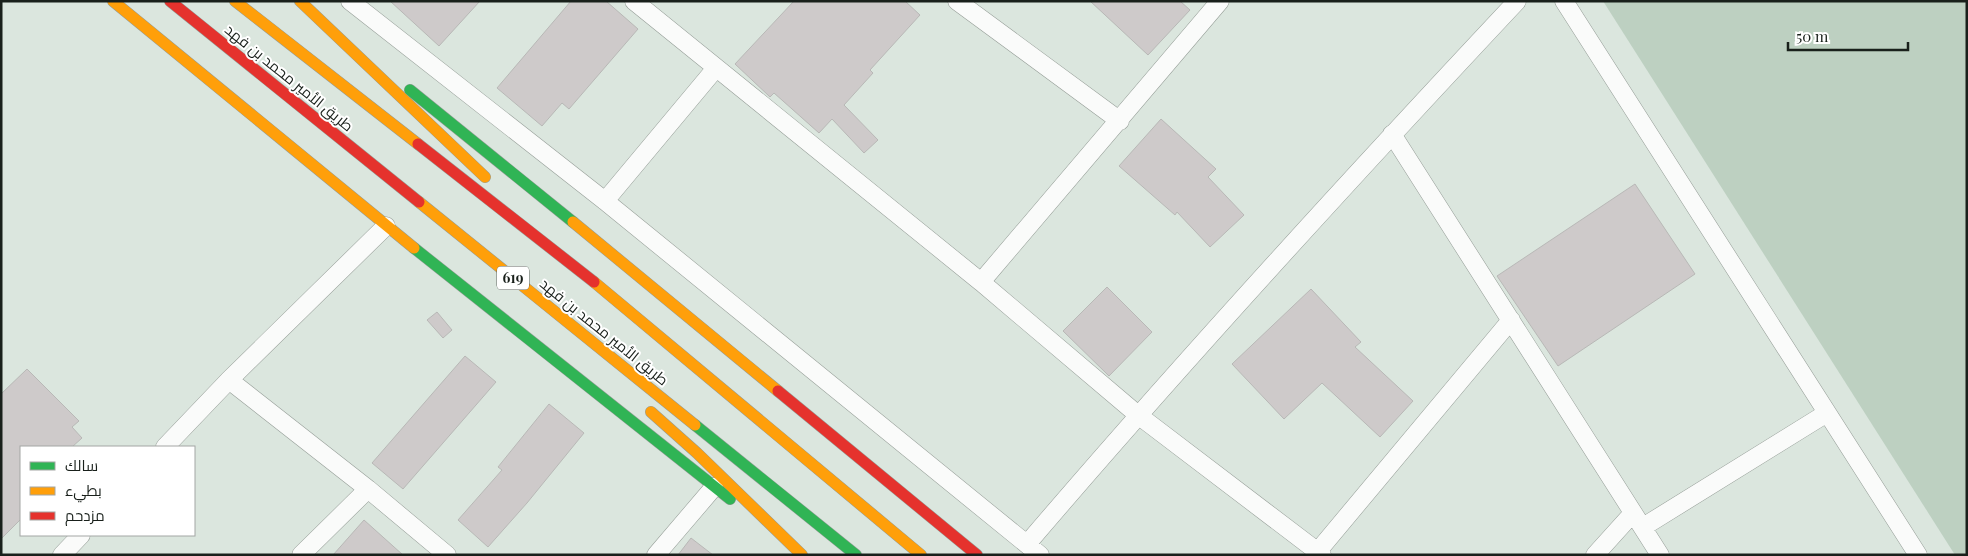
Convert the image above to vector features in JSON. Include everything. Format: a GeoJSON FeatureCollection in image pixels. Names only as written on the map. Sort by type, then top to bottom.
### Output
{"type":"FeatureCollection","features":[{"type":"Feature","properties":{"kind":"main road"},"geometry":{"type":"LineString","coordinates":[[113,1],[386,226],[801,555]]}},
{"type":"Feature","properties":{"kind":"main road","name":"طريق الأمير محمد بن فهد"},"geometry":{"type":"LineString","coordinates":[[170,1],[856,555]]}},
{"type":"Feature","properties":{"kind":"main road","name":"طريق الأمير محمد بن فهد"},"geometry":{"type":"LineString","coordinates":[[235,1],[608,293],[921,555]]}},
{"type":"Feature","properties":{"kind":"main road"},"geometry":{"type":"LineString","coordinates":[[300,1],[493,184]]}},
{"type":"Feature","properties":{"kind":"main road"},"geometry":{"type":"LineString","coordinates":[[300,1],[601,244],[976,555]]}},
{"type":"Feature","properties":{"kind":"main road"},"geometry":{"type":"LineString","coordinates":[[515,205],[608,293]]}},
{"type":"Feature","properties":{"kind":"main road"},"geometry":{"type":"LineString","coordinates":[[430,211],[576,344]]}},
{"type":"Feature","properties":{"kind":"main road"},"geometry":{"type":"LineString","coordinates":[[641,403],[697,453],[801,555]]}},
{"type":"Feature","properties":{"kind":"street"},"geometry":{"type":"LineString","coordinates":[[350,1],[605,201],[1033,550],[1138,415],[1392,134],[1517,1]]}},
{"type":"Feature","properties":{"kind":"street"},"geometry":{"type":"LineString","coordinates":[[634,1],[981,282],[1138,415],[1320,553],[1511,320]]}},
{"type":"Feature","properties":{"kind":"street"},"geometry":{"type":"LineString","coordinates":[[957,1],[1120,121]]}},
{"type":"Feature","properties":{"kind":"street"},"geometry":{"type":"LineString","coordinates":[[981,282],[1120,121],[1220,1]]}},
{"type":"Feature","properties":{"kind":"street"},"geometry":{"type":"LineString","coordinates":[[1564,1],[1918,555]]}},
{"type":"Feature","properties":{"kind":"street"},"geometry":{"type":"LineString","coordinates":[[605,201],[716,68]]}},
{"type":"Feature","properties":{"kind":"street"},"geometry":{"type":"LineString","coordinates":[[1392,134],[1660,555]]}},
{"type":"Feature","properties":{"kind":"street"},"geometry":{"type":"LineString","coordinates":[[166,446],[229,380],[386,226]]}},
{"type":"Feature","properties":{"kind":"street"},"geometry":{"type":"LineString","coordinates":[[229,380],[368,489],[446,555]]}},
{"type":"Feature","properties":{"kind":"street"},"geometry":{"type":"LineString","coordinates":[[1595,555],[1638,520],[1827,413]]}},
{"type":"Feature","properties":{"kind":"street"},"geometry":{"type":"LineString","coordinates":[[656,555],[714,487]]}},
{"type":"Feature","properties":{"kind":"street"},"geometry":{"type":"LineString","coordinates":[[301,555],[368,489]]}},
{"type":"Feature","properties":{"kind":"street"},"geometry":{"type":"LineString","coordinates":[[62,555],[80,536]]}},
{"type":"Feature","properties":{"kind":"green space"},"geometry":{"type":"Polygon","coordinates":[[[1603,1],[1967,1],[1967,555],[1955,555],[1603,1]]]}},
{"type":"Feature","properties":{"kind":"building"},"geometry":{"type":"Polygon","coordinates":[[[390,1],[480,1],[439,46],[390,1]]]}},
{"type":"Feature","properties":{"kind":"building"},"geometry":{"type":"Polygon","coordinates":[[[571,1],[606,1],[638,29],[569,109],[562,103],[542,126],[497,88],[571,1]]]}},
{"type":"Feature","properties":{"kind":"building"},"geometry":{"type":"Polygon","coordinates":[[[794,1],[905,1],[920,15],[870,70],[873,73],[844,105],[878,140],[864,153],[832,119],[819,133],[774,93],[770,97],[735,64],[794,1]]]}},
{"type":"Feature","properties":{"kind":"building"},"geometry":{"type":"Polygon","coordinates":[[[1090,1],[1180,1],[1190,10],[1148,55],[1090,1]]]}},
{"type":"Feature","properties":{"kind":"building"},"geometry":{"type":"Polygon","coordinates":[[[1161,119],[1216,169],[1208,177],[1244,215],[1210,247],[1177,212],[1175,215],[1119,166],[1161,119]]]}},
{"type":"Feature","properties":{"kind":"building"},"geometry":{"type":"Polygon","coordinates":[[[1635,184],[1695,274],[1558,366],[1497,276],[1635,184]]]}},
{"type":"Feature","properties":{"kind":"building"},"geometry":{"type":"Polygon","coordinates":[[[1107,287],[1152,332],[1109,376],[1063,331],[1107,287]]]}},
{"type":"Feature","properties":{"kind":"building"},"geometry":{"type":"Polygon","coordinates":[[[1311,289],[1361,342],[1355,347],[1413,401],[1380,437],[1322,383],[1284,419],[1232,364],[1311,289]]]}},
{"type":"Feature","properties":{"kind":"building"},"geometry":{"type":"Polygon","coordinates":[[[437,312],[452,330],[443,338],[427,320],[437,312]]]}},
{"type":"Feature","properties":{"kind":"building"},"geometry":{"type":"Polygon","coordinates":[[[465,356],[496,382],[403,489],[372,463],[465,356]]]}},
{"type":"Feature","properties":{"kind":"building"},"geometry":{"type":"Polygon","coordinates":[[[27,369],[79,421],[72,427],[82,438],[73,446],[20,446],[20,520],[1,539],[1,394],[27,369]]]}},
{"type":"Feature","properties":{"kind":"building"},"geometry":{"type":"Polygon","coordinates":[[[549,404],[584,433],[488,547],[458,520],[502,470],[498,467],[549,404]]]}},
{"type":"Feature","properties":{"kind":"building"},"geometry":{"type":"Polygon","coordinates":[[[364,520],[403,555],[333,555],[364,520]]]}},
{"type":"Feature","properties":{"kind":"building"},"geometry":{"type":"Polygon","coordinates":[[[691,538],[713,555],[678,555],[691,538]]]}},
{"type":"Feature","properties":{"kind":"traffic: fast"},"geometry":{"type":"LineString","coordinates":[[410,90],[573,222]]}},
{"type":"Feature","properties":{"kind":"traffic: fast"},"geometry":{"type":"LineString","coordinates":[[414,248],[730,499]]}},
{"type":"Feature","properties":{"kind":"traffic: fast"},"geometry":{"type":"LineString","coordinates":[[695,425],[856,555]]}},
{"type":"Feature","properties":{"kind":"traffic: slow"},"geometry":{"type":"LineString","coordinates":[[113,1],[414,248]]}},
{"type":"Feature","properties":{"kind":"traffic: slow"},"geometry":{"type":"LineString","coordinates":[[235,1],[418,144]]}},
{"type":"Feature","properties":{"kind":"traffic: slow"},"geometry":{"type":"LineString","coordinates":[[300,1],[485,177]]}},
{"type":"Feature","properties":{"kind":"traffic: slow"},"geometry":{"type":"LineString","coordinates":[[419,202],[695,425]]}},
{"type":"Feature","properties":{"kind":"traffic: slow"},"geometry":{"type":"LineString","coordinates":[[573,222],[778,391]]}},
{"type":"Feature","properties":{"kind":"traffic: slow"},"geometry":{"type":"LineString","coordinates":[[594,282],[921,555]]}},
{"type":"Feature","properties":{"kind":"traffic: slow"},"geometry":{"type":"LineString","coordinates":[[651,412],[697,453],[802,555]]}},
{"type":"Feature","properties":{"kind":"traffic: jam"},"geometry":{"type":"LineString","coordinates":[[170,1],[419,202]]}},
{"type":"Feature","properties":{"kind":"traffic: jam"},"geometry":{"type":"LineString","coordinates":[[418,144],[594,282]]}},
{"type":"Feature","properties":{"kind":"traffic: jam"},"geometry":{"type":"LineString","coordinates":[[778,391],[977,555]]}}]}
